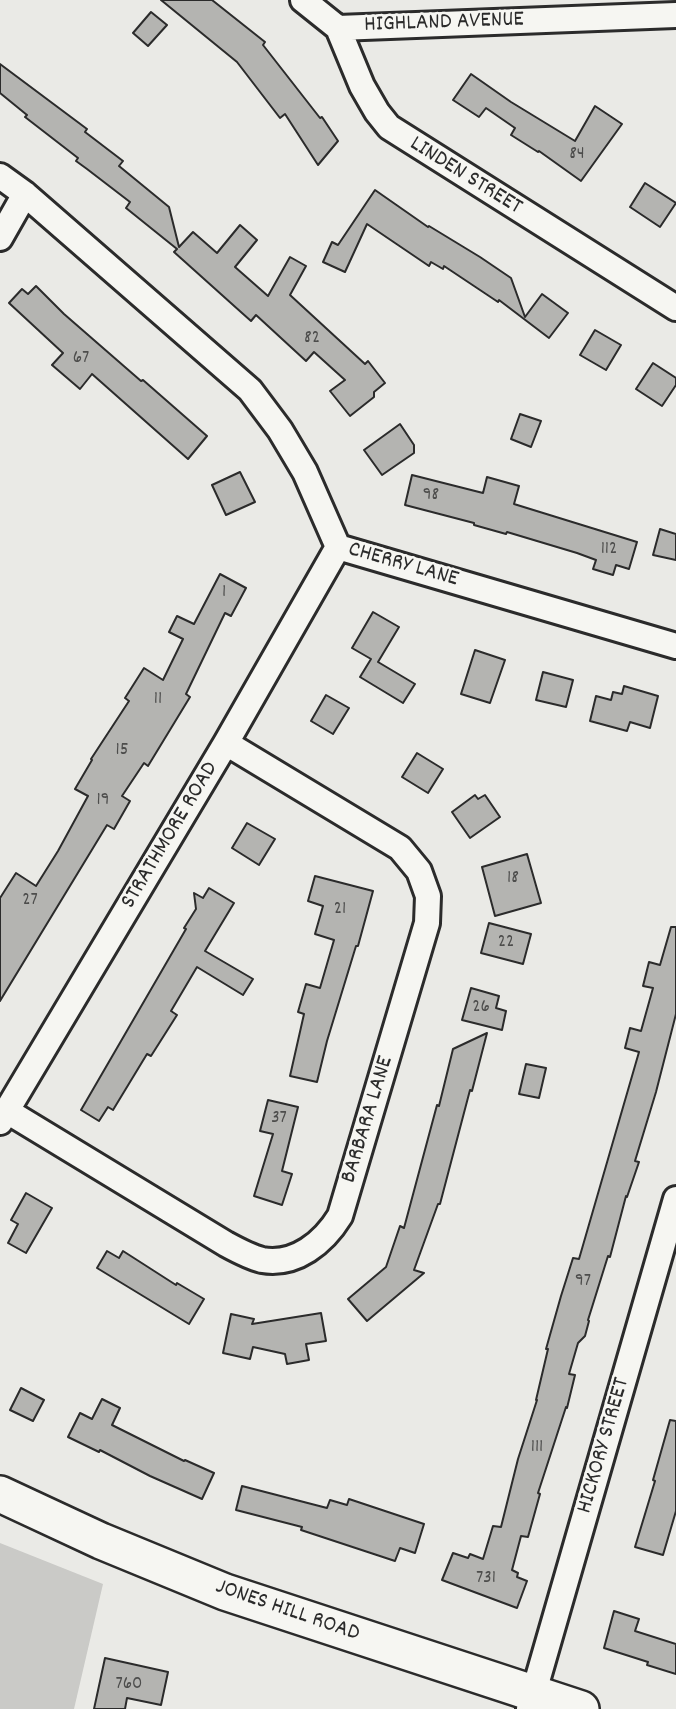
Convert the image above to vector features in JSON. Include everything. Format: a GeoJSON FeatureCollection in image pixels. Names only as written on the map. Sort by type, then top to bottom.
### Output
{"type":"FeatureCollection","features":[{"type":"Feature","properties":{"kind":"main road","name":"JONES HILL ROAD"},"geometry":{"type":"LineString","coordinates":[[0,1494],[100,1541],[225,1592],[531,1701],[581,1709]]}},
{"type":"Feature","properties":{"kind":"street","name":"LINDEN STREET"},"geometry":{"type":"LineString","coordinates":[[303,0],[338,29],[362,86],[389,127],[676,308]]}},
{"type":"Feature","properties":{"kind":"street","name":"HIGHLAND AVENUE"},"geometry":{"type":"LineString","coordinates":[[338,29],[676,15]]}},
{"type":"Feature","properties":{"kind":"street","name":"CHERRY LANE"},"geometry":{"type":"LineString","coordinates":[[0,176],[25,194],[250,390],[280,430],[305,472],[338,547],[676,646]]}},
{"type":"Feature","properties":{"kind":"street"},"geometry":{"type":"LineString","coordinates":[[0,238],[25,194]]}},
{"type":"Feature","properties":{"kind":"street","name":"STRATHMORE ROAD"},"geometry":{"type":"LineString","coordinates":[[4,1116],[226,743],[338,547]]}},
{"type":"Feature","properties":{"kind":"street","name":"BARBARA LANE"},"geometry":{"type":"LineString","coordinates":[[4,1116],[226,1244],[262,1260],[279,1260],[299,1255],[315,1246],[330,1232],[340,1216],[427,923],[428,896],[419,871],[400,848],[226,743]]}},
{"type":"Feature","properties":{"kind":"street","name":"HICKORY STREET"},"geometry":{"type":"LineString","coordinates":[[531,1701],[676,1199]]}},
{"type":"Feature","properties":{"kind":"shaded area"},"geometry":{"type":"Polygon","coordinates":[[[0,1543],[103,1584],[74,1709],[0,1709],[0,1543]]]}},
{"type":"Feature","properties":{"kind":"building"},"geometry":{"type":"Polygon","coordinates":[[[161,0],[212,0],[265,42],[263,45],[320,118],[322,117],[338,141],[318,165],[285,114],[280,118],[237,62],[161,0]]]}},
{"type":"Feature","properties":{"kind":"building"},"geometry":{"type":"Polygon","coordinates":[[[151,12],[167,25],[148,46],[133,33],[151,12]]]}},
{"type":"Feature","properties":{"kind":"building"},"geometry":{"type":"Polygon","coordinates":[[[0,64],[87,129],[85,132],[123,161],[119,166],[169,207],[179,247],[193,232],[217,253],[240,225],[257,240],[235,267],[268,296],[290,257],[306,266],[290,295],[365,364],[368,361],[385,383],[374,392],[374,397],[350,416],[330,391],[345,380],[314,352],[306,361],[256,315],[251,321],[174,252],[177,249],[126,208],[130,202],[76,161],[78,158],[25,117],[27,115],[0,93],[0,64]]]}},
{"type":"Feature","properties":{"kind":"building"},"geometry":{"type":"Polygon","coordinates":[[[471,74],[575,141],[595,106],[622,124],[581,181],[511,135],[515,128],[486,108],[479,117],[453,100],[471,74]]]}},
{"type":"Feature","properties":{"kind":"building"},"geometry":{"type":"Polygon","coordinates":[[[645,183],[676,203],[660,227],[630,207],[645,183]]]}},
{"type":"Feature","properties":{"kind":"building"},"geometry":{"type":"Polygon","coordinates":[[[375,190],[428,227],[511,278],[525,317],[542,294],[568,313],[549,338],[499,300],[498,302],[444,266],[443,269],[431,262],[429,266],[367,224],[345,272],[323,262],[332,242],[338,245],[375,190]]]}},
{"type":"Feature","properties":{"kind":"building"},"geometry":{"type":"Polygon","coordinates":[[[36,286],[64,314],[207,436],[188,459],[92,374],[80,389],[52,365],[63,353],[9,303],[22,289],[28,294],[36,286]]]}},
{"type":"Feature","properties":{"kind":"building"},"geometry":{"type":"Polygon","coordinates":[[[595,330],[621,345],[606,370],[580,355],[595,330]]]}},
{"type":"Feature","properties":{"kind":"building"},"geometry":{"type":"Polygon","coordinates":[[[653,363],[676,378],[676,385],[662,406],[636,389],[653,363]]]}},
{"type":"Feature","properties":{"kind":"building"},"geometry":{"type":"Polygon","coordinates":[[[520,414],[541,421],[531,447],[511,439],[520,414]]]}},
{"type":"Feature","properties":{"kind":"building"},"geometry":{"type":"Polygon","coordinates":[[[400,424],[414,445],[414,453],[382,475],[364,450],[400,424]]]}},
{"type":"Feature","properties":{"kind":"building"},"geometry":{"type":"Polygon","coordinates":[[[240,472],[255,502],[226,515],[212,485],[240,472]]]}},
{"type":"Feature","properties":{"kind":"building"},"geometry":{"type":"Polygon","coordinates":[[[412,475],[483,493],[487,477],[519,486],[514,504],[637,542],[629,569],[616,565],[613,575],[593,569],[596,560],[577,553],[405,505],[412,475]]]}},
{"type":"Feature","properties":{"kind":"building"},"geometry":{"type":"Polygon","coordinates":[[[660,529],[676,534],[676,560],[653,555],[660,529]]]}},
{"type":"Feature","properties":{"kind":"building"},"geometry":{"type":"Polygon","coordinates":[[[220,574],[246,588],[231,616],[225,613],[186,694],[190,697],[148,766],[144,763],[122,796],[130,801],[114,829],[107,825],[0,1001],[0,898],[16,873],[36,886],[88,796],[75,789],[129,701],[125,698],[144,668],[163,680],[183,639],[169,632],[177,616],[194,624],[220,574]]]}},
{"type":"Feature","properties":{"kind":"building"},"geometry":{"type":"Polygon","coordinates":[[[373,612],[399,627],[378,662],[415,684],[403,703],[360,677],[371,659],[352,648],[373,612]]]}},
{"type":"Feature","properties":{"kind":"building"},"geometry":{"type":"Polygon","coordinates":[[[475,650],[505,660],[490,703],[461,694],[475,650]]]}},
{"type":"Feature","properties":{"kind":"building"},"geometry":{"type":"Polygon","coordinates":[[[543,672],[573,680],[566,707],[536,700],[543,672]]]}},
{"type":"Feature","properties":{"kind":"building"},"geometry":{"type":"Polygon","coordinates":[[[624,686],[658,696],[650,728],[630,722],[627,731],[590,721],[596,696],[611,700],[613,692],[622,694],[624,686]]]}},
{"type":"Feature","properties":{"kind":"building"},"geometry":{"type":"Polygon","coordinates":[[[326,695],[349,708],[333,734],[311,721],[326,695]]]}},
{"type":"Feature","properties":{"kind":"building"},"geometry":{"type":"Polygon","coordinates":[[[417,753],[443,769],[428,793],[402,777],[417,753]]]}},
{"type":"Feature","properties":{"kind":"building"},"geometry":{"type":"Polygon","coordinates":[[[475,795],[478,799],[485,795],[500,817],[470,838],[452,812],[475,795]]]}},
{"type":"Feature","properties":{"kind":"building"},"geometry":{"type":"Polygon","coordinates":[[[247,823],[275,839],[259,865],[232,848],[247,823]]]}},
{"type":"Feature","properties":{"kind":"building"},"geometry":{"type":"Polygon","coordinates":[[[527,854],[541,903],[495,916],[482,867],[527,854]]]}},
{"type":"Feature","properties":{"kind":"building"},"geometry":{"type":"Polygon","coordinates":[[[315,876],[373,891],[317,1082],[290,1076],[304,1014],[298,1012],[306,984],[320,988],[334,940],[315,934],[323,906],[308,901],[315,876]]]}},
{"type":"Feature","properties":{"kind":"building"},"geometry":{"type":"Polygon","coordinates":[[[209,888],[234,903],[205,951],[253,979],[243,995],[197,967],[171,1011],[177,1015],[151,1056],[147,1054],[113,1110],[108,1107],[99,1121],[81,1110],[186,929],[184,928],[196,909],[194,893],[203,898],[209,888]]]}},
{"type":"Feature","properties":{"kind":"building"},"geometry":{"type":"Polygon","coordinates":[[[489,923],[531,934],[523,964],[481,953],[489,923]]]}},
{"type":"Feature","properties":{"kind":"building"},"geometry":{"type":"Polygon","coordinates":[[[671,927],[676,927],[676,1014],[635,1161],[639,1162],[626,1196],[585,1336],[578,1343],[569,1374],[575,1375],[567,1408],[538,1493],[540,1494],[528,1537],[521,1536],[512,1570],[518,1573],[517,1577],[527,1581],[517,1608],[442,1580],[453,1553],[468,1558],[470,1554],[483,1559],[493,1526],[501,1527],[518,1459],[537,1400],[546,1349],[561,1296],[573,1258],[579,1259],[639,1052],[625,1048],[630,1028],[641,1031],[653,988],[643,986],[649,962],[660,965],[671,927]]]}},
{"type":"Feature","properties":{"kind":"building"},"geometry":{"type":"Polygon","coordinates":[[[471,988],[499,996],[496,1008],[506,1011],[502,1030],[462,1020],[471,988]]]}},
{"type":"Feature","properties":{"kind":"building"},"geometry":{"type":"Polygon","coordinates":[[[487,1033],[440,1204],[414,1270],[424,1273],[367,1321],[348,1299],[386,1267],[400,1226],[404,1228],[453,1049],[487,1033]]]}},
{"type":"Feature","properties":{"kind":"building"},"geometry":{"type":"Polygon","coordinates":[[[526,1064],[546,1068],[539,1098],[519,1094],[526,1064]]]}},
{"type":"Feature","properties":{"kind":"building"},"geometry":{"type":"Polygon","coordinates":[[[268,1100],[298,1107],[282,1171],[292,1174],[282,1205],[254,1196],[273,1134],[260,1131],[268,1100]]]}},
{"type":"Feature","properties":{"kind":"building"},"geometry":{"type":"Polygon","coordinates":[[[26,1193],[52,1208],[26,1253],[8,1243],[18,1224],[11,1220],[26,1193]]]}},
{"type":"Feature","properties":{"kind":"building"},"geometry":{"type":"Polygon","coordinates":[[[107,1251],[119,1258],[123,1251],[176,1285],[177,1283],[204,1299],[189,1324],[97,1268],[107,1251]]]}},
{"type":"Feature","properties":{"kind":"building"},"geometry":{"type":"Polygon","coordinates":[[[321,1313],[326,1341],[306,1344],[309,1360],[287,1364],[285,1354],[253,1347],[250,1359],[223,1353],[231,1314],[254,1319],[252,1324],[321,1313]]]}},
{"type":"Feature","properties":{"kind":"building"},"geometry":{"type":"Polygon","coordinates":[[[21,1388],[44,1400],[33,1421],[10,1410],[21,1388]]]}},
{"type":"Feature","properties":{"kind":"building"},"geometry":{"type":"Polygon","coordinates":[[[102,1399],[120,1408],[112,1425],[214,1473],[202,1499],[68,1437],[80,1413],[92,1419],[102,1399]]]}},
{"type":"Feature","properties":{"kind":"building"},"geometry":{"type":"Polygon","coordinates":[[[670,1420],[676,1421],[676,1511],[663,1555],[635,1547],[670,1420]]]}},
{"type":"Feature","properties":{"kind":"building"},"geometry":{"type":"Polygon","coordinates":[[[242,1486],[327,1508],[330,1500],[347,1505],[349,1499],[424,1524],[415,1553],[400,1548],[395,1561],[301,1530],[302,1527],[236,1510],[242,1486]]]}},
{"type":"Feature","properties":{"kind":"building"},"geometry":{"type":"Polygon","coordinates":[[[614,1611],[639,1619],[635,1631],[676,1644],[676,1674],[604,1648],[614,1611]]]}},
{"type":"Feature","properties":{"kind":"building"},"geometry":{"type":"Polygon","coordinates":[[[105,1658],[168,1672],[161,1705],[127,1698],[125,1709],[94,1709],[105,1658]]]}}]}
